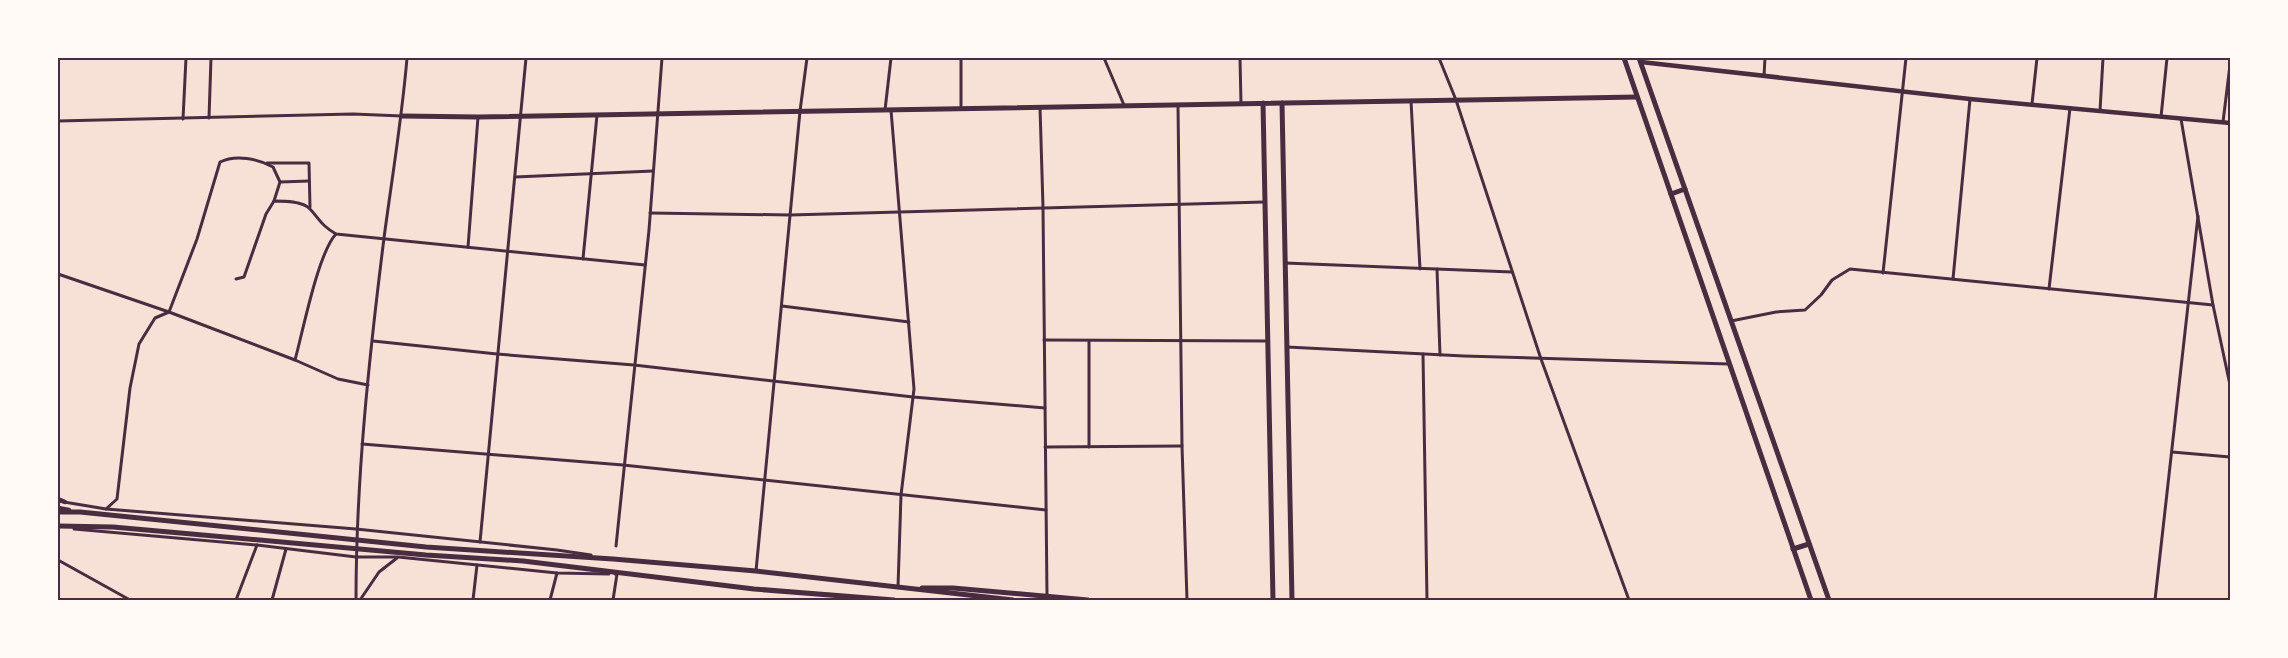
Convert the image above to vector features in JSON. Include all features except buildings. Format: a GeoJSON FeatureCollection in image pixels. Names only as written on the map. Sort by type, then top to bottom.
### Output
{"type":"FeatureCollection","features":[{"type":"Feature","properties":{"kind":"main road"},"geometry":{"type":"LineString","coordinates":[[1624,58],[1811,600]]}},
{"type":"Feature","properties":{"kind":"main road"},"geometry":{"type":"LineString","coordinates":[[1640,60],[1829,600]]}},
{"type":"Feature","properties":{"kind":"main road"},"geometry":{"type":"LineString","coordinates":[[402,116],[478,117],[1637,97]]}},
{"type":"Feature","properties":{"kind":"main road"},"geometry":{"type":"LineString","coordinates":[[1263,103],[1273,600]]}},
{"type":"Feature","properties":{"kind":"main road"},"geometry":{"type":"LineString","coordinates":[[1282,103],[1292,600]]}},
{"type":"Feature","properties":{"kind":"main road"},"geometry":{"type":"LineString","coordinates":[[1671,194],[1685,189]]}},
{"type":"Feature","properties":{"kind":"main road"},"geometry":{"type":"LineString","coordinates":[[58,512],[80,512],[426,547],[613,559],[756,571],[898,587],[932,593],[1013,600]]}},
{"type":"Feature","properties":{"kind":"main road"},"geometry":{"type":"LineString","coordinates":[[58,526],[113,527],[416,554],[523,561],[617,574],[836,598],[894,600]]}},
{"type":"Feature","properties":{"kind":"main road"},"geometry":{"type":"LineString","coordinates":[[1793,548],[1809,544]]}},
{"type":"Feature","properties":{"kind":"main road"},"geometry":{"type":"LineString","coordinates":[[898,587],[953,588],[1088,600]]}},
{"type":"Feature","properties":{"kind":"street"},"geometry":{"type":"LineString","coordinates":[[183,119],[186,58]]}},
{"type":"Feature","properties":{"kind":"street"},"geometry":{"type":"LineString","coordinates":[[209,118],[211,58]]}},
{"type":"Feature","properties":{"kind":"street"},"geometry":{"type":"LineString","coordinates":[[356,600],[356,529],[362,444],[384,238],[402,116],[407,58]]}},
{"type":"Feature","properties":{"kind":"street"},"geometry":{"type":"LineString","coordinates":[[480,542],[506,251],[522,116],[526,58]]}},
{"type":"Feature","properties":{"kind":"street"},"geometry":{"type":"LineString","coordinates":[[616,546],[654,171],[662,58]]}},
{"type":"Feature","properties":{"kind":"street"},"geometry":{"type":"LineString","coordinates":[[756,571],[800,111],[807,58]]}},
{"type":"Feature","properties":{"kind":"street"},"geometry":{"type":"LineString","coordinates":[[891,58],[888,110],[900,211],[913,397],[901,495],[898,587]]}},
{"type":"Feature","properties":{"kind":"street"},"geometry":{"type":"LineString","coordinates":[[961,58],[961,109]]}},
{"type":"Feature","properties":{"kind":"street"},"geometry":{"type":"LineString","coordinates":[[1104,58],[1124,106]]}},
{"type":"Feature","properties":{"kind":"street"},"geometry":{"type":"LineString","coordinates":[[1240,58],[1242,104]]}},
{"type":"Feature","properties":{"kind":"street"},"geometry":{"type":"LineString","coordinates":[[1439,58],[1456,100],[1541,359],[1629,600]]}},
{"type":"Feature","properties":{"kind":"street"},"geometry":{"type":"LineString","coordinates":[[1764,76],[1765,58]]}},
{"type":"Feature","properties":{"kind":"street"},"geometry":{"type":"LineString","coordinates":[[1884,273],[1906,58]]}},
{"type":"Feature","properties":{"kind":"street"},"geometry":{"type":"LineString","coordinates":[[2032,104],[2037,58]]}},
{"type":"Feature","properties":{"kind":"street"},"geometry":{"type":"LineString","coordinates":[[2100,111],[2103,58]]}},
{"type":"Feature","properties":{"kind":"street"},"geometry":{"type":"LineString","coordinates":[[2161,117],[2167,58]]}},
{"type":"Feature","properties":{"kind":"street"},"geometry":{"type":"LineString","coordinates":[[1640,60],[1904,91],[2230,123]]}},
{"type":"Feature","properties":{"kind":"street"},"geometry":{"type":"LineString","coordinates":[[2223,122],[2230,65]]}},
{"type":"Feature","properties":{"kind":"street"},"geometry":{"type":"LineString","coordinates":[[1953,279],[1970,98]]}},
{"type":"Feature","properties":{"kind":"street"},"geometry":{"type":"LineString","coordinates":[[1411,101],[1420,269]]}},
{"type":"Feature","properties":{"kind":"street"},"geometry":{"type":"LineString","coordinates":[[1178,105],[1182,446],[1187,600]]}},
{"type":"Feature","properties":{"kind":"street"},"geometry":{"type":"LineString","coordinates":[[1040,107],[1043,207],[1047,596]]}},
{"type":"Feature","properties":{"kind":"street"},"geometry":{"type":"LineString","coordinates":[[2049,289],[2070,108]]}},
{"type":"Feature","properties":{"kind":"street"},"geometry":{"type":"LineString","coordinates":[[58,121],[353,114],[402,116]]}},
{"type":"Feature","properties":{"kind":"street"},"geometry":{"type":"LineString","coordinates":[[583,259],[597,115]]}},
{"type":"Feature","properties":{"kind":"street"},"geometry":{"type":"LineString","coordinates":[[468,247],[478,117]]}},
{"type":"Feature","properties":{"kind":"street"},"geometry":{"type":"LineString","coordinates":[[2181,118],[2213,305],[2230,385]]}},
{"type":"Feature","properties":{"kind":"street"},"geometry":{"type":"LineString","coordinates":[[106,509],[117,499],[130,388],[139,344],[155,318],[168,312],[197,239],[220,162],[225,160],[252,159],[273,167],[280,182],[274,201],[266,214],[244,277],[236,279]]}},
{"type":"Feature","properties":{"kind":"street"},"geometry":{"type":"LineString","coordinates":[[266,163],[309,163],[310,208]]}},
{"type":"Feature","properties":{"kind":"street"},"geometry":{"type":"LineString","coordinates":[[515,176],[654,171]]}},
{"type":"Feature","properties":{"kind":"street"},"geometry":{"type":"LineString","coordinates":[[280,182],[309,181]]}},
{"type":"Feature","properties":{"kind":"street"},"geometry":{"type":"LineString","coordinates":[[274,201],[293,202],[310,208],[324,227],[336,234],[645,265]]}},
{"type":"Feature","properties":{"kind":"street"},"geometry":{"type":"LineString","coordinates":[[650,213],[790,215],[1265,202]]}},
{"type":"Feature","properties":{"kind":"street"},"geometry":{"type":"LineString","coordinates":[[2156,600],[2198,216]]}},
{"type":"Feature","properties":{"kind":"street"},"geometry":{"type":"LineString","coordinates":[[295,360],[322,261],[331,240],[336,234]]}},
{"type":"Feature","properties":{"kind":"street"},"geometry":{"type":"LineString","coordinates":[[1285,263],[1512,272]]}},
{"type":"Feature","properties":{"kind":"street"},"geometry":{"type":"LineString","coordinates":[[1437,269],[1440,355]]}},
{"type":"Feature","properties":{"kind":"street"},"geometry":{"type":"LineString","coordinates":[[1731,321],[1776,312],[1805,310],[1821,295],[1832,280],[1850,269],[2213,305]]}},
{"type":"Feature","properties":{"kind":"street"},"geometry":{"type":"LineString","coordinates":[[58,274],[168,312],[295,360],[338,379],[368,385]]}},
{"type":"Feature","properties":{"kind":"street"},"geometry":{"type":"LineString","coordinates":[[782,306],[909,322]]}},
{"type":"Feature","properties":{"kind":"street"},"geometry":{"type":"LineString","coordinates":[[1044,340],[1268,341]]}},
{"type":"Feature","properties":{"kind":"street"},"geometry":{"type":"LineString","coordinates":[[1089,340],[1089,447]]}},
{"type":"Feature","properties":{"kind":"street"},"geometry":{"type":"LineString","coordinates":[[373,341],[497,354],[634,365],[913,397],[1045,408]]}},
{"type":"Feature","properties":{"kind":"street"},"geometry":{"type":"LineString","coordinates":[[1287,347],[1541,359],[1730,364]]}},
{"type":"Feature","properties":{"kind":"street"},"geometry":{"type":"LineString","coordinates":[[1423,354],[1427,600]]}},
{"type":"Feature","properties":{"kind":"street"},"geometry":{"type":"LineString","coordinates":[[362,444],[623,465],[1046,510]]}},
{"type":"Feature","properties":{"kind":"street"},"geometry":{"type":"LineString","coordinates":[[1045,447],[1182,446]]}},
{"type":"Feature","properties":{"kind":"street"},"geometry":{"type":"LineString","coordinates":[[2172,452],[2230,457]]}},
{"type":"Feature","properties":{"kind":"street"},"geometry":{"type":"LineString","coordinates":[[58,500],[106,509],[356,529],[557,550],[613,559]]}},
{"type":"Feature","properties":{"kind":"street"},"geometry":{"type":"LineString","coordinates":[[58,508],[80,512]]}},
{"type":"Feature","properties":{"kind":"street"},"geometry":{"type":"LineString","coordinates":[[58,526],[286,548],[356,557],[398,557],[557,573],[617,574],[613,600]]}},
{"type":"Feature","properties":{"kind":"street"},"geometry":{"type":"LineString","coordinates":[[236,600],[257,545]]}},
{"type":"Feature","properties":{"kind":"street"},"geometry":{"type":"LineString","coordinates":[[272,600],[286,548]]}},
{"type":"Feature","properties":{"kind":"street"},"geometry":{"type":"LineString","coordinates":[[360,600],[379,572],[398,557]]}},
{"type":"Feature","properties":{"kind":"street"},"geometry":{"type":"LineString","coordinates":[[58,560],[130,600]]}},
{"type":"Feature","properties":{"kind":"street"},"geometry":{"type":"LineString","coordinates":[[473,600],[477,565]]}},
{"type":"Feature","properties":{"kind":"street"},"geometry":{"type":"LineString","coordinates":[[550,600],[557,573]]}}]}
